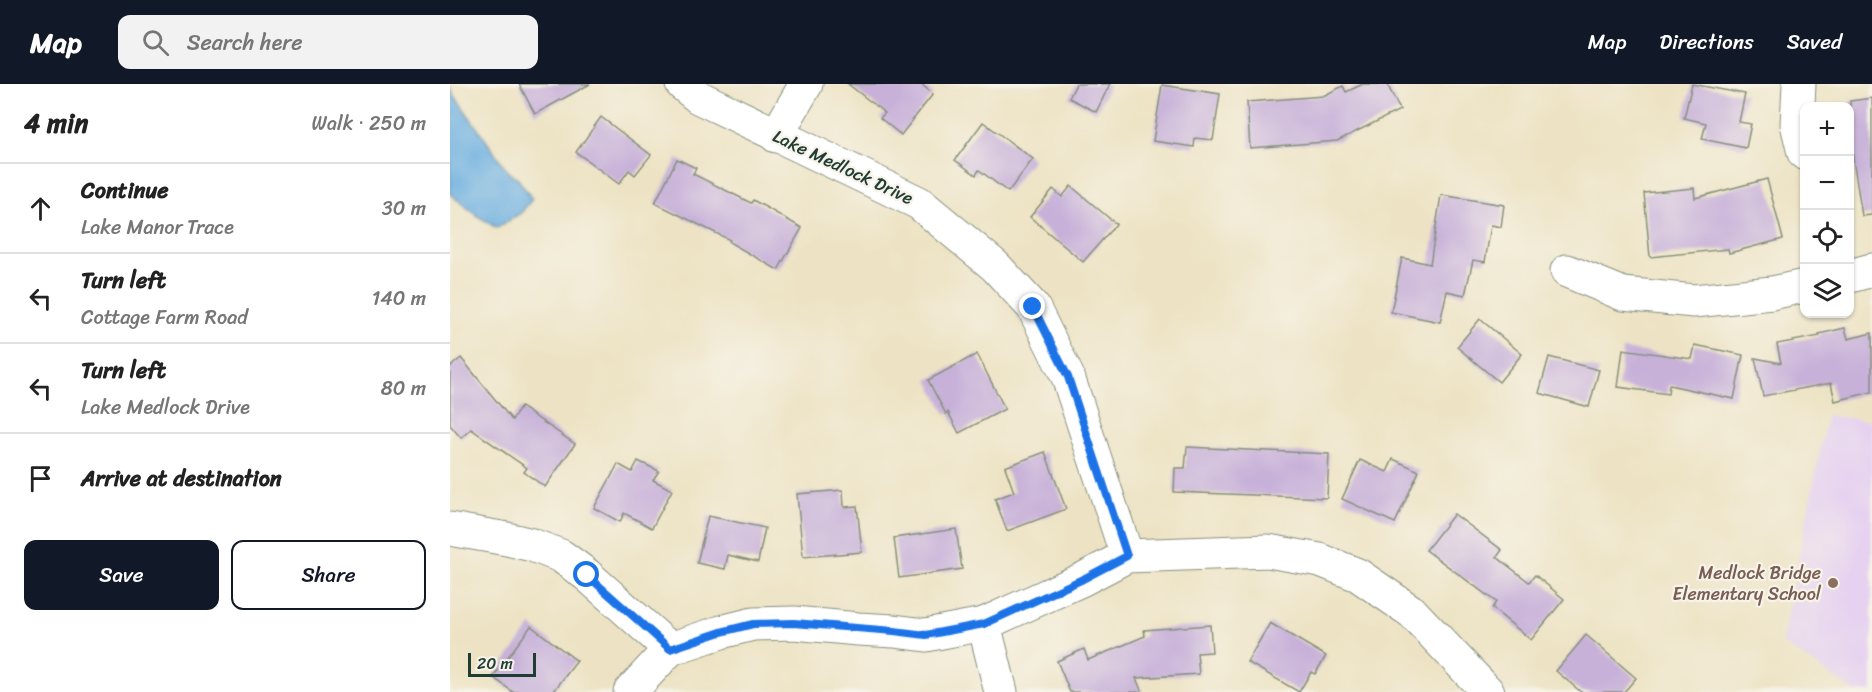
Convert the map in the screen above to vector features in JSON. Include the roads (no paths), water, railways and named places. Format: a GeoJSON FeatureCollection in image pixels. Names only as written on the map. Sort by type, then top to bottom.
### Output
{"type":"FeatureCollection","features":[{"type":"Feature","properties":{"kind":"street","name":"Lake Medlock Drive"},"geometry":{"type":"LineString","coordinates":[[682,84],[698,97],[919,203],[995,266],[1033,307],[1068,377],[1127,556]]}},
{"type":"Feature","properties":{"kind":"street"},"geometry":{"type":"LineString","coordinates":[[776,136],[806,84]]}},
{"type":"Feature","properties":{"kind":"street"},"geometry":{"type":"LineString","coordinates":[[1799,84],[1797,124],[1800,136]]}},
{"type":"Feature","properties":{"kind":"street"},"geometry":{"type":"LineString","coordinates":[[1854,275],[1872,270]]}},
{"type":"Feature","properties":{"kind":"street"},"geometry":{"type":"LineString","coordinates":[[1567,271],[1623,294],[1694,301],[1800,287]]}},
{"type":"Feature","properties":{"kind":"street"},"geometry":{"type":"LineString","coordinates":[[450,529],[516,541],[561,556],[587,575],[670,649]]}},
{"type":"Feature","properties":{"kind":"street"},"geometry":{"type":"LineString","coordinates":[[630,692],[670,649],[753,624],[794,623],[926,635],[984,624],[1083,579],[1127,556],[1268,551],[1320,560],[1358,575],[1412,612],[1488,692]]}},
{"type":"Feature","properties":{"kind":"street"},"geometry":{"type":"LineString","coordinates":[[984,624],[1001,692]]}},
{"type":"Feature","properties":{"kind":"water"},"geometry":{"type":"Polygon","coordinates":[[[450,89],[508,172],[518,179],[532,199],[521,213],[497,228],[450,194],[450,89]]]}},
{"type":"Feature","properties":{"kind":"place","name":"Medlock Bridge Elementary School"},"geometry":{"type":"Point","coordinates":[1833,583]}}]}
